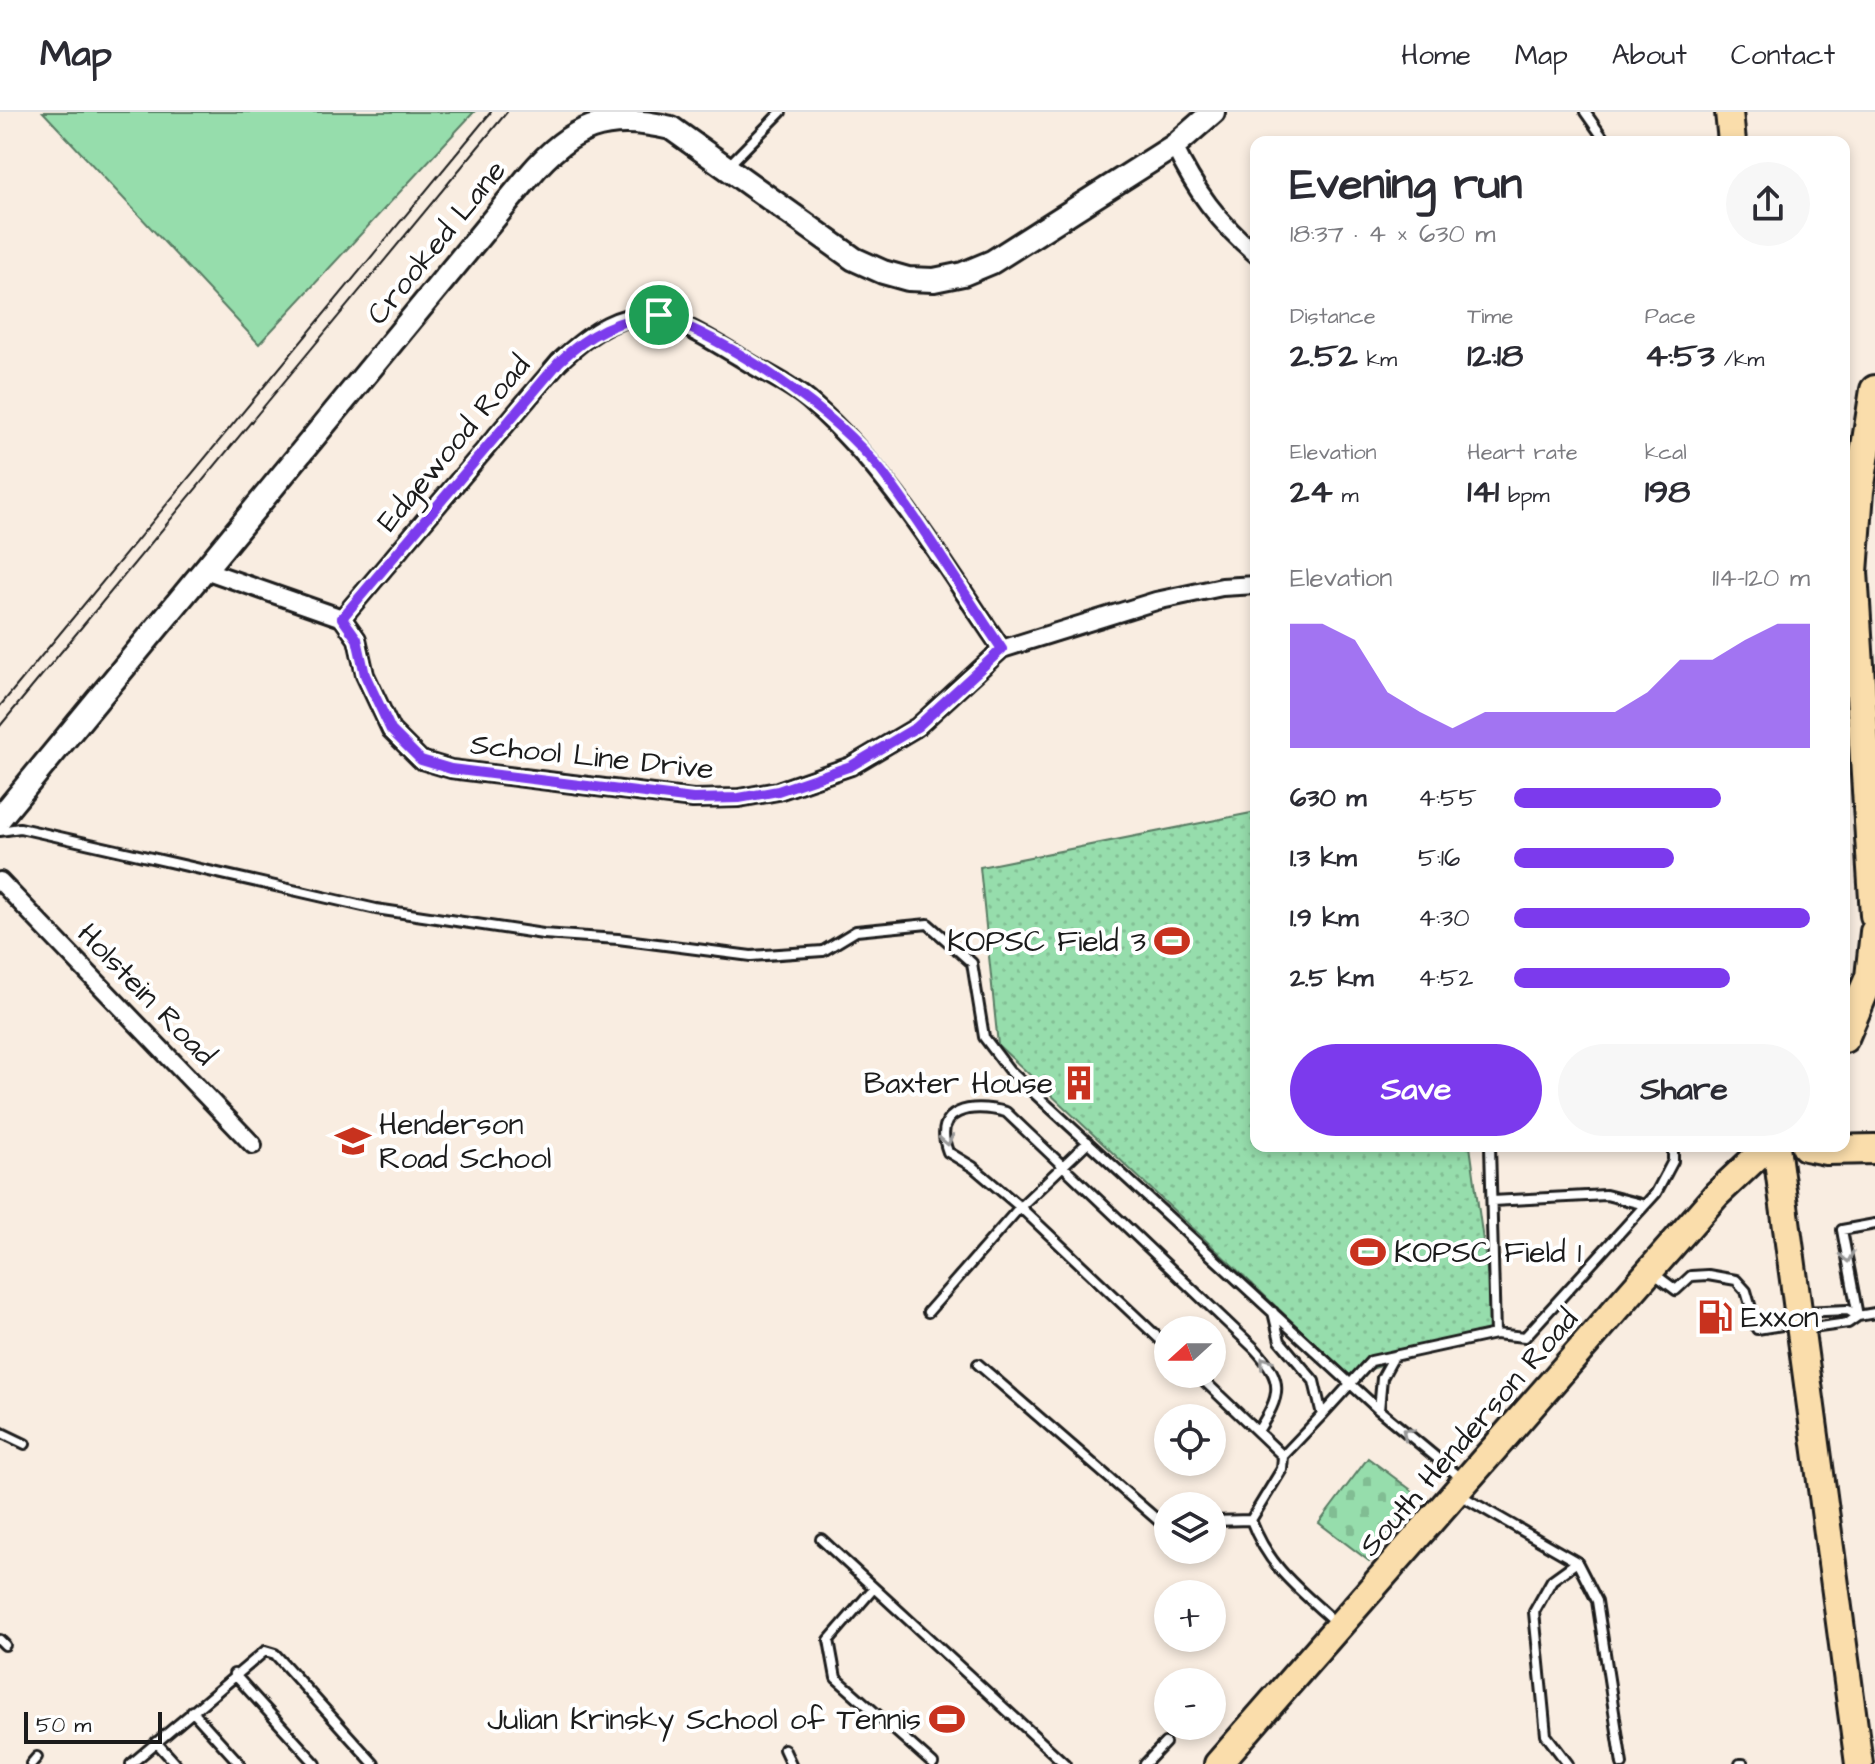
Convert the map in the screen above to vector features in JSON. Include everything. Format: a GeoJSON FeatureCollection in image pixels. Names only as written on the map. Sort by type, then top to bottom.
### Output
{"type":"FeatureCollection","features":[{"type":"Feature","properties":{"kind":"highway"},"geometry":{"type":"LineString","coordinates":[[1875,390],[1859,491],[1853,572],[1875,915]]}},
{"type":"Feature","properties":{"kind":"highway"},"geometry":{"type":"LineString","coordinates":[[1850,1020],[1870,977],[1875,932]]}},
{"type":"Feature","properties":{"kind":"highway"},"geometry":{"type":"LineString","coordinates":[[1850,1150],[1875,1149]]}},
{"type":"Feature","properties":{"kind":"main road"},"geometry":{"type":"LineString","coordinates":[[1729,112],[1731,136]]}},
{"type":"Feature","properties":{"kind":"main road","name":"South Henderson Road"},"geometry":{"type":"LineString","coordinates":[[1218,1764],[1717,1194],[1762,1152]]}},
{"type":"Feature","properties":{"kind":"main road"},"geometry":{"type":"LineString","coordinates":[[1777,1152],[1855,1762]]}},
{"type":"Feature","properties":{"kind":"street","name":"Crooked Lane"},"geometry":{"type":"LineString","coordinates":[[0,818],[551,149],[572,132],[596,120],[619,114],[647,118],[671,128],[854,259],[908,279],[934,280],[963,274],[992,262],[1174,146],[1208,113]]}},
{"type":"Feature","properties":{"kind":"street"},"geometry":{"type":"LineString","coordinates":[[1174,146],[1192,185],[1217,217],[1250,248]]}},
{"type":"Feature","properties":{"kind":"street","name":"Edgewood Road"},"geometry":{"type":"LineString","coordinates":[[342,618],[559,362],[581,341],[609,326],[632,317],[659,315],[686,325],[811,401],[881,471],[1002,649]]}},
{"type":"Feature","properties":{"kind":"street"},"geometry":{"type":"LineString","coordinates":[[205,570],[342,618]]}},
{"type":"Feature","properties":{"kind":"street","name":"School Line Drive"},"geometry":{"type":"LineString","coordinates":[[342,618],[357,639],[365,675],[391,730],[421,760],[451,769],[693,799],[739,798],[778,791],[851,766],[917,727],[1002,649],[1166,599],[1222,587],[1250,585]]}},
{"type":"Feature","properties":{"kind":"street","name":"Holstein Road"},"geometry":{"type":"LineString","coordinates":[[0,881],[253,1145]]}},
{"type":"Feature","properties":{"kind":"lane"},"geometry":{"type":"LineString","coordinates":[[726,168],[781,112]]}},
{"type":"Feature","properties":{"kind":"lane"},"geometry":{"type":"LineString","coordinates":[[1585,112],[1602,136]]}},
{"type":"Feature","properties":{"kind":"lane"},"geometry":{"type":"LineString","coordinates":[[0,831],[20,828],[376,909],[543,934],[618,939],[751,956],[823,951],[856,931],[928,924],[972,963],[984,1037],[1009,1070],[1462,1488],[1577,1562],[1597,1601],[1622,1764],[1613,1764]]}},
{"type":"Feature","properties":{"kind":"lane"},"geometry":{"type":"LineString","coordinates":[[1154,1334],[1020,1207],[973,1167],[948,1152],[943,1135],[946,1121],[952,1115],[979,1109],[1006,1112],[1270,1365],[1277,1395],[1275,1405],[1258,1431]]}},
{"type":"Feature","properties":{"kind":"lane"},"geometry":{"type":"LineString","coordinates":[[928,1312],[1020,1207],[1088,1142]]}},
{"type":"Feature","properties":{"kind":"lane"},"geometry":{"type":"LineString","coordinates":[[1490,1152],[1495,1334]]}},
{"type":"Feature","properties":{"kind":"lane"},"geometry":{"type":"LineString","coordinates":[[1251,1520],[1282,1469],[1283,1456],[1371,1361],[1495,1334],[1525,1337],[1656,1193],[1673,1161],[1673,1152]]}},
{"type":"Feature","properties":{"kind":"lane"},"geometry":{"type":"LineString","coordinates":[[1492,1201],[1606,1195],[1645,1205]]}},
{"type":"Feature","properties":{"kind":"lane"},"geometry":{"type":"LineString","coordinates":[[1858,1316],[1842,1230],[1875,1224]]}},
{"type":"Feature","properties":{"kind":"lane"},"geometry":{"type":"LineString","coordinates":[[1651,1271],[1676,1290],[1691,1276],[1708,1275],[1736,1280],[1746,1291],[1757,1329],[1848,1310],[1858,1316]]}},
{"type":"Feature","properties":{"kind":"lane"},"geometry":{"type":"LineString","coordinates":[[1272,1312],[1280,1341],[1314,1381],[1322,1415]]}},
{"type":"Feature","properties":{"kind":"lane"},"geometry":{"type":"LineString","coordinates":[[1799,1321],[1848,1323],[1858,1316],[1875,1313]]}},
{"type":"Feature","properties":{"kind":"lane"},"geometry":{"type":"LineString","coordinates":[[1379,1410],[1382,1378],[1393,1358]]}},
{"type":"Feature","properties":{"kind":"lane"},"geometry":{"type":"LineString","coordinates":[[978,1364],[1154,1517]]}},
{"type":"Feature","properties":{"kind":"lane"},"geometry":{"type":"LineString","coordinates":[[1212,1388],[1283,1456]]}},
{"type":"Feature","properties":{"kind":"lane"},"geometry":{"type":"LineString","coordinates":[[0,1432],[25,1444]]}},
{"type":"Feature","properties":{"kind":"lane"},"geometry":{"type":"LineString","coordinates":[[1226,1521],[1251,1520]]}},
{"type":"Feature","properties":{"kind":"lane"},"geometry":{"type":"LineString","coordinates":[[1251,1520],[1261,1549],[1340,1626]]}},
{"type":"Feature","properties":{"kind":"lane"},"geometry":{"type":"LineString","coordinates":[[821,1539],[1065,1764]]}},
{"type":"Feature","properties":{"kind":"lane"},"geometry":{"type":"LineString","coordinates":[[1568,1764],[1546,1735],[1534,1612],[1552,1580],[1577,1562]]}},
{"type":"Feature","properties":{"kind":"lane"},"geometry":{"type":"LineString","coordinates":[[874,1588],[829,1640],[836,1678],[933,1764]]}},
{"type":"Feature","properties":{"kind":"lane"},"geometry":{"type":"LineString","coordinates":[[131,1764],[258,1653],[265,1651],[275,1654],[374,1764]]}},
{"type":"Feature","properties":{"kind":"lane"},"geometry":{"type":"LineString","coordinates":[[234,1674],[316,1764]]}},
{"type":"Feature","properties":{"kind":"lane"},"geometry":{"type":"LineString","coordinates":[[192,1711],[240,1764]]}},
{"type":"Feature","properties":{"kind":"lane"},"geometry":{"type":"LineString","coordinates":[[156,1742],[176,1764]]}},
{"type":"Feature","properties":{"kind":"lane"},"geometry":{"type":"LineString","coordinates":[[1145,1764],[1165,1743]]}},
{"type":"Feature","properties":{"kind":"lane"},"geometry":{"type":"LineString","coordinates":[[784,1749],[791,1764]]}},
{"type":"Feature","properties":{"kind":"green space"},"geometry":{"type":"Polygon","coordinates":[[[43,112],[474,112],[259,344],[43,112]]]}},
{"type":"Feature","properties":{"kind":"green space"},"geometry":{"type":"Polygon","coordinates":[[[1250,813],[1250,1152],[1471,1152],[1495,1328],[1350,1376],[998,1045],[980,867],[1250,813]]]}},
{"type":"Feature","properties":{"kind":"green space"},"geometry":{"type":"Polygon","coordinates":[[[1368,1458],[1418,1495],[1369,1561],[1319,1523],[1368,1458]]]}},
{"type":"Feature","properties":{"kind":"tram line"},"geometry":{"type":"LineString","coordinates":[[0,706],[491,112]]}},
{"type":"Feature","properties":{"kind":"tram line"},"geometry":{"type":"LineString","coordinates":[[0,726],[507,112]]}},
{"type":"Feature","properties":{"kind":"place","name":"KOPSC Field 3"},"geometry":{"type":"Point","coordinates":[1172,941]}},
{"type":"Feature","properties":{"kind":"place","name":"Baxter House"},"geometry":{"type":"Point","coordinates":[1079,1083]}},
{"type":"Feature","properties":{"kind":"place","name":"Henderson Road School"},"geometry":{"type":"Point","coordinates":[353,1141]}},
{"type":"Feature","properties":{"kind":"place","name":"KOPSC Field 1"},"geometry":{"type":"Point","coordinates":[1368,1252]}},
{"type":"Feature","properties":{"kind":"place","name":"Exxon"},"geometry":{"type":"Point","coordinates":[1715,1317]}},
{"type":"Feature","properties":{"kind":"place","name":"Julian Krinsky School of Tennis"},"geometry":{"type":"Point","coordinates":[947,1719]}},
{"type":"Feature","properties":{"kind":"route"},"geometry":{"type":"LineString","coordinates":[[659,315],[686,325],[811,401],[881,471],[1002,649],[917,727],[851,766],[778,791],[739,798],[693,799],[451,769],[421,760],[401,744],[391,730],[365,675],[357,639],[342,618],[559,362],[581,341],[609,326],[632,317],[659,315]]}}]}
